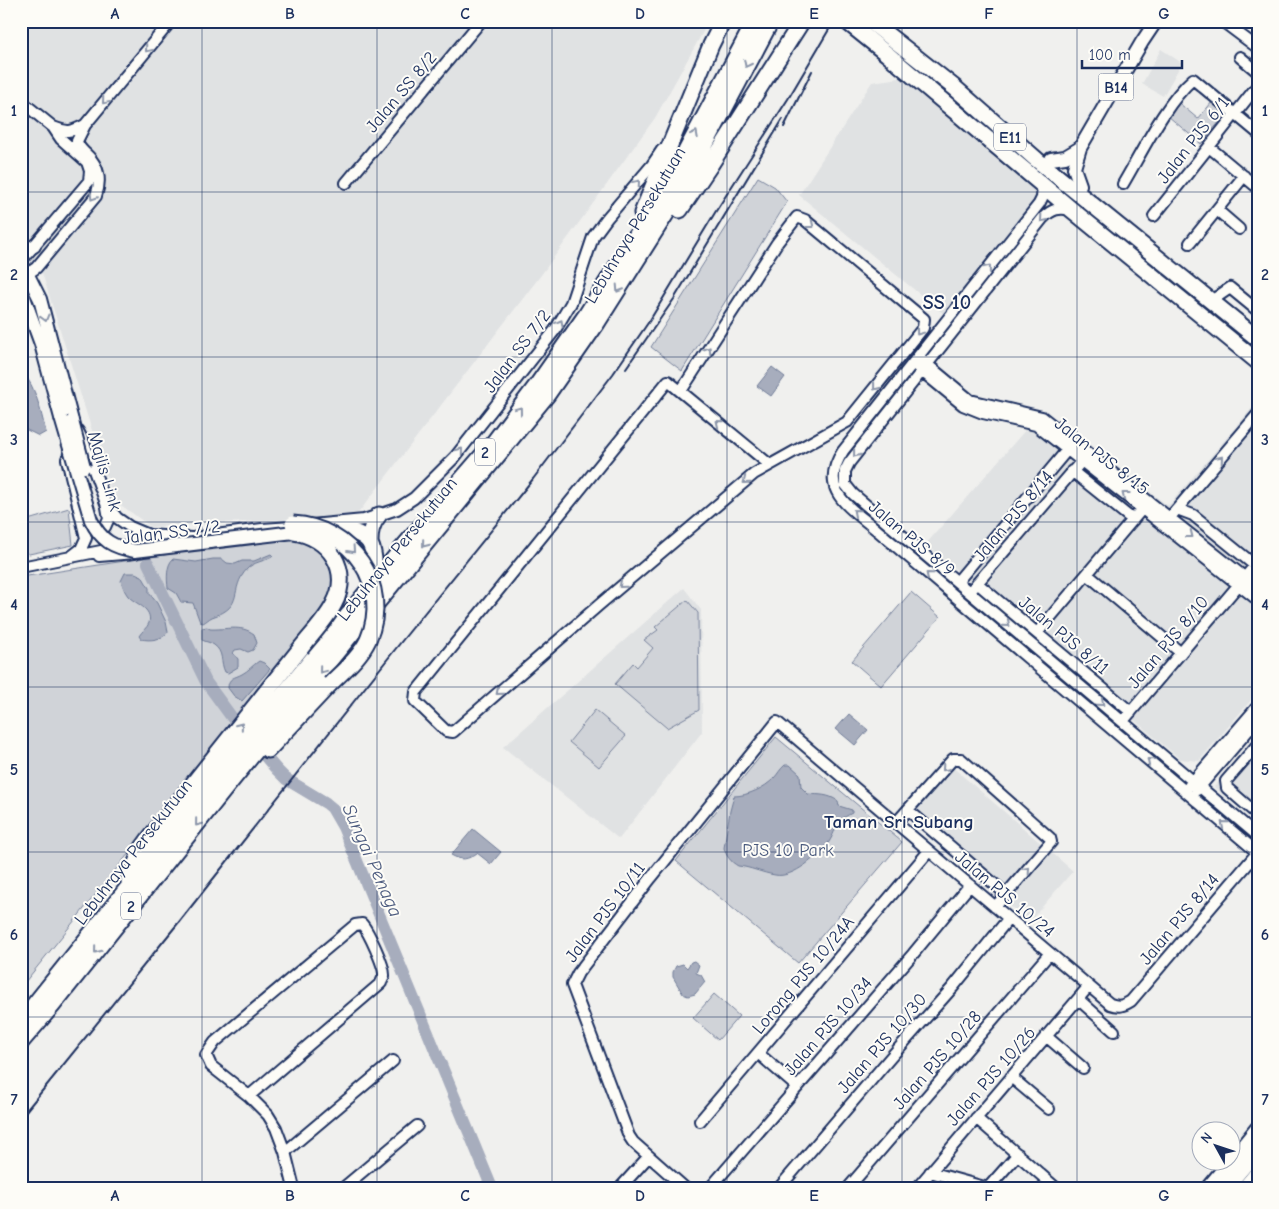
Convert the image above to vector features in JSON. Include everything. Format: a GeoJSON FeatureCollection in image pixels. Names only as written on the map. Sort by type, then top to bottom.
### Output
{"type":"FeatureCollection","features":[{"type":"Feature","properties":{"kind":"highway"},"geometry":{"type":"LineString","coordinates":[[625,251],[711,45],[723,21]]}},
{"type":"Feature","properties":{"kind":"highway","name":"Lebuhraya Persekutuan"},"geometry":{"type":"LineString","coordinates":[[21,1021],[121,898],[225,756],[267,714],[375,581],[494,442],[526,399],[586,315],[667,186],[755,21]]}},
{"type":"Feature","properties":{"kind":"highway","name":"Lebuhraya Persekutuan"},"geometry":{"type":"LineString","coordinates":[[21,1042],[547,395],[597,323],[683,187],[770,21]]}},
{"type":"Feature","properties":{"kind":"highway","name":"E11"},"geometry":{"type":"LineString","coordinates":[[870,21],[955,88],[1258,354]]}},
{"type":"Feature","properties":{"kind":"highway"},"geometry":{"type":"LineString","coordinates":[[882,21],[934,61],[1080,185],[1258,330]]}},
{"type":"Feature","properties":{"kind":"highway"},"geometry":{"type":"LineString","coordinates":[[849,22],[1072,210],[1258,362]]}},
{"type":"Feature","properties":{"kind":"highway","name":"E11"},"geometry":{"type":"LineString","coordinates":[[849,22],[921,70],[1115,229],[1258,340]]}},
{"type":"Feature","properties":{"kind":"highway"},"geometry":{"type":"LineString","coordinates":[[646,248],[670,225],[802,23]]}},
{"type":"Feature","properties":{"kind":"highway"},"geometry":{"type":"LineString","coordinates":[[1184,301],[1224,324]]}},
{"type":"Feature","properties":{"kind":"highway"},"geometry":{"type":"LineString","coordinates":[[370,544],[372,525],[378,515]]}},
{"type":"Feature","properties":{"kind":"highway"},"geometry":{"type":"LineString","coordinates":[[233,779],[245,775],[354,659],[368,640],[374,616],[373,592],[364,566],[355,553],[327,531],[312,526],[294,528]]}},
{"type":"Feature","properties":{"kind":"highway"},"geometry":{"type":"LineString","coordinates":[[225,756],[336,601],[340,578],[331,552],[316,538],[294,528]]}},
{"type":"Feature","properties":{"kind":"highway"},"geometry":{"type":"LineString","coordinates":[[335,530],[352,530],[363,536],[370,544],[374,556],[375,581]]}},
{"type":"Feature","properties":{"kind":"highway"},"geometry":{"type":"LineString","coordinates":[[1242,1148],[1258,1130]]}},
{"type":"Feature","properties":{"kind":"highway"},"geometry":{"type":"LineString","coordinates":[[1224,1188],[1258,1150]]}},
{"type":"Feature","properties":{"kind":"highway"},"geometry":{"type":"LineString","coordinates":[[1209,1188],[1222,1172]]}},
{"type":"Feature","properties":{"kind":"main road","name":"B14"},"geometry":{"type":"LineString","coordinates":[[1142,42],[1144,33],[1151,21]]}},
{"type":"Feature","properties":{"kind":"main road","name":"B14"},"geometry":{"type":"LineString","coordinates":[[1080,185],[1074,168],[1080,148],[1156,21]]}},
{"type":"Feature","properties":{"kind":"main road"},"geometry":{"type":"LineString","coordinates":[[1051,159],[1065,157],[1080,148]]}},
{"type":"Feature","properties":{"kind":"main road"},"geometry":{"type":"LineString","coordinates":[[21,253],[34,246]]}},
{"type":"Feature","properties":{"kind":"main road","name":"Majlis Link"},"geometry":{"type":"LineString","coordinates":[[23,273],[40,299],[67,420]]}},
{"type":"Feature","properties":{"kind":"main road","name":"Majlis Link"},"geometry":{"type":"LineString","coordinates":[[21,289],[67,420],[96,512],[105,530],[115,539],[126,543],[146,542],[294,528]]}},
{"type":"Feature","properties":{"kind":"main road"},"geometry":{"type":"LineString","coordinates":[[1243,1188],[1258,1170]]}},
{"type":"Feature","properties":{"kind":"street"},"geometry":{"type":"LineString","coordinates":[[23,273],[36,268],[96,196],[98,190],[98,170],[95,162],[78,146],[77,141],[85,125],[171,21]]}},
{"type":"Feature","properties":{"kind":"street","name":"Jalan SS 8/2"},"geometry":{"type":"LineString","coordinates":[[346,183],[481,21]]}},
{"type":"Feature","properties":{"kind":"street"},"geometry":{"type":"LineString","coordinates":[[1222,21],[1258,48]]}},
{"type":"Feature","properties":{"kind":"street"},"geometry":{"type":"LineString","coordinates":[[1240,57],[1258,72]]}},
{"type":"Feature","properties":{"kind":"street"},"geometry":{"type":"LineString","coordinates":[[1123,184],[1168,108],[1185,85],[1193,79],[1258,133]]}},
{"type":"Feature","properties":{"kind":"street","name":"Jalan PJS 6/1"},"geometry":{"type":"LineString","coordinates":[[1154,216],[1258,85]]}},
{"type":"Feature","properties":{"kind":"street"},"geometry":{"type":"LineString","coordinates":[[21,101],[53,127],[66,132],[74,131],[85,125]]}},
{"type":"Feature","properties":{"kind":"street","name":"Jalan SS 7/2"},"geometry":{"type":"LineString","coordinates":[[21,567],[109,549],[262,529],[364,520],[397,509],[414,498],[455,457],[555,330],[571,303],[593,237],[652,165],[686,108]]}},
{"type":"Feature","properties":{"kind":"street"},"geometry":{"type":"LineString","coordinates":[[21,261],[89,182],[90,178],[87,162],[60,139],[53,127]]}},
{"type":"Feature","properties":{"kind":"street"},"geometry":{"type":"LineString","coordinates":[[1209,147],[1258,188]]}},
{"type":"Feature","properties":{"kind":"street"},"geometry":{"type":"LineString","coordinates":[[1190,244],[1244,176]]}},
{"type":"Feature","properties":{"kind":"street"},"geometry":{"type":"LineString","coordinates":[[836,490],[833,477],[837,461],[1039,204],[1042,198],[1043,185]]}},
{"type":"Feature","properties":{"kind":"street"},"geometry":{"type":"LineString","coordinates":[[836,490],[844,480],[845,471],[849,463],[1048,213],[1059,208],[1072,210]]}},
{"type":"Feature","properties":{"kind":"street"},"geometry":{"type":"LineString","coordinates":[[1217,210],[1239,229]]}},
{"type":"Feature","properties":{"kind":"street"},"geometry":{"type":"LineString","coordinates":[[681,391],[794,219],[805,220],[924,319],[923,328],[847,422],[754,474],[702,517],[460,730],[446,731],[415,701],[416,692],[668,382],[770,465]]}},
{"type":"Feature","properties":{"kind":"street"},"geometry":{"type":"LineString","coordinates":[[1217,296],[1230,288],[1258,311]]}},
{"type":"Feature","properties":{"kind":"street"},"geometry":{"type":"LineString","coordinates":[[33,320],[36,343],[79,504],[86,538],[81,549],[71,557]]}},
{"type":"Feature","properties":{"kind":"street","name":"Jalan PJS 8/15"},"geometry":{"type":"LineString","coordinates":[[916,360],[963,405],[1036,425],[1067,450],[1085,457],[1242,581],[1258,600]]}},
{"type":"Feature","properties":{"kind":"street","name":"Jalan PJS 8/15"},"geometry":{"type":"LineString","coordinates":[[924,368],[970,400],[1042,417],[1142,509],[1166,522]]}},
{"type":"Feature","properties":{"kind":"street"},"geometry":{"type":"LineString","coordinates":[[858,409],[869,418]]}},
{"type":"Feature","properties":{"kind":"street"},"geometry":{"type":"LineString","coordinates":[[1166,522],[1258,414]]}},
{"type":"Feature","properties":{"kind":"street"},"geometry":{"type":"LineString","coordinates":[[67,420],[84,443],[107,506],[108,523],[105,527],[96,530],[87,522],[79,504]]}},
{"type":"Feature","properties":{"kind":"street"},"geometry":{"type":"LineString","coordinates":[[957,582],[1067,450]]}},
{"type":"Feature","properties":{"kind":"street","name":"Jalan PJS 8/14"},"geometry":{"type":"LineString","coordinates":[[970,592],[1085,457]]}},
{"type":"Feature","properties":{"kind":"street"},"geometry":{"type":"LineString","coordinates":[[1072,472],[1133,520]]}},
{"type":"Feature","properties":{"kind":"street","name":"Jalan PJS 8/9"},"geometry":{"type":"LineString","coordinates":[[844,480],[848,489],[1258,836]]}},
{"type":"Feature","properties":{"kind":"street","name":"Jalan PJS 8/9"},"geometry":{"type":"LineString","coordinates":[[836,490],[846,503],[906,555],[1258,852]]}},
{"type":"Feature","properties":{"kind":"street"},"geometry":{"type":"LineString","coordinates":[[1188,496],[1192,515]]}},
{"type":"Feature","properties":{"kind":"street"},"geometry":{"type":"LineString","coordinates":[[107,506],[117,518],[130,527],[149,535],[191,538]]}},
{"type":"Feature","properties":{"kind":"street"},"geometry":{"type":"LineString","coordinates":[[1037,633],[1142,509]]}},
{"type":"Feature","properties":{"kind":"street"},"geometry":{"type":"LineString","coordinates":[[1177,509],[1192,515],[1255,564]]}},
{"type":"Feature","properties":{"kind":"street","name":"Jalan SS 7/2"},"geometry":{"type":"LineString","coordinates":[[71,557],[111,556],[335,530]]}},
{"type":"Feature","properties":{"kind":"street"},"geometry":{"type":"LineString","coordinates":[[906,555],[914,545]]}},
{"type":"Feature","properties":{"kind":"street","name":"Jalan PJS 8/10"},"geometry":{"type":"LineString","coordinates":[[1123,721],[1255,564]]}},
{"type":"Feature","properties":{"kind":"street"},"geometry":{"type":"LineString","coordinates":[[1087,574],[1181,653]]}},
{"type":"Feature","properties":{"kind":"street","name":"Jalan PJS 8/15"},"geometry":{"type":"LineString","coordinates":[[1242,581],[1258,588]]}},
{"type":"Feature","properties":{"kind":"street","name":"Jalan PJS 8/11"},"geometry":{"type":"LineString","coordinates":[[978,583],[1131,712]]}},
{"type":"Feature","properties":{"kind":"street"},"geometry":{"type":"LineString","coordinates":[[1188,794],[1258,706]]}},
{"type":"Feature","properties":{"kind":"street"},"geometry":{"type":"LineString","coordinates":[[1196,784],[1258,719]]}},
{"type":"Feature","properties":{"kind":"street","name":"Jalan PJS 10/24"},"geometry":{"type":"LineString","coordinates":[[777,722],[1110,1004],[1123,1006]]}},
{"type":"Feature","properties":{"kind":"street","name":"Jalan PJS 10/11"},"geometry":{"type":"LineString","coordinates":[[685,1188],[631,1139],[572,985],[578,973],[651,878],[777,722]]}},
{"type":"Feature","properties":{"kind":"street"},"geometry":{"type":"LineString","coordinates":[[1258,744],[1226,781],[1227,788],[1258,815]]}},
{"type":"Feature","properties":{"kind":"street"},"geometry":{"type":"LineString","coordinates":[[896,823],[953,759],[961,760],[1050,838],[1050,842],[995,907]]}},
{"type":"Feature","properties":{"kind":"street"},"geometry":{"type":"LineString","coordinates":[[908,810],[1006,894]]}},
{"type":"Feature","properties":{"kind":"street","name":"Lorong PJS 10/24A"},"geometry":{"type":"LineString","coordinates":[[700,1121],[930,851]]}},
{"type":"Feature","properties":{"kind":"street","name":"Jalan PJS 8/14"},"geometry":{"type":"LineString","coordinates":[[1123,1006],[1131,1001],[1258,852]]}},
{"type":"Feature","properties":{"kind":"street","name":"Jalan PJS 10/34"},"geometry":{"type":"LineString","coordinates":[[710,1188],[970,885]]}},
{"type":"Feature","properties":{"kind":"street","name":"Jalan PJS 10/30"},"geometry":{"type":"LineString","coordinates":[[781,1187],[953,987],[1009,918]]}},
{"type":"Feature","properties":{"kind":"street"},"geometry":{"type":"LineString","coordinates":[[249,1096],[381,983],[384,976],[383,969],[372,940],[362,924],[355,925],[222,1036],[206,1055],[211,1066],[249,1096],[268,1115],[276,1128],[285,1152],[294,1188]]}},
{"type":"Feature","properties":{"kind":"street","name":"Jalan PJS 10/28"},"geometry":{"type":"LineString","coordinates":[[848,1188],[1050,953]]}},
{"type":"Feature","properties":{"kind":"street","name":"Jalan PJS 10/26"},"geometry":{"type":"LineString","coordinates":[[917,1188],[1089,986]]}},
{"type":"Feature","properties":{"kind":"street"},"geometry":{"type":"LineString","coordinates":[[1078,1000],[1114,1031]]}},
{"type":"Feature","properties":{"kind":"street"},"geometry":{"type":"LineString","coordinates":[[1046,1036],[1084,1068]]}},
{"type":"Feature","properties":{"kind":"street"},"geometry":{"type":"LineString","coordinates":[[758,1053],[797,1087]]}},
{"type":"Feature","properties":{"kind":"street"},"geometry":{"type":"LineString","coordinates":[[285,1152],[393,1061]]}},
{"type":"Feature","properties":{"kind":"street"},"geometry":{"type":"LineString","coordinates":[[1011,1078],[1050,1109]]}},
{"type":"Feature","properties":{"kind":"street"},"geometry":{"type":"LineString","coordinates":[[976,1118],[1056,1188]]}},
{"type":"Feature","properties":{"kind":"street"},"geometry":{"type":"LineString","coordinates":[[343,1188],[417,1126]]}},
{"type":"Feature","properties":{"kind":"street"},"geometry":{"type":"LineString","coordinates":[[930,1172],[988,1188],[1018,1154]]}},
{"type":"Feature","properties":{"kind":"street"},"geometry":{"type":"LineString","coordinates":[[620,1188],[649,1156]]}},
{"type":"Feature","properties":{"kind":"shaded area"},"geometry":{"type":"Polygon","coordinates":[[[21,21],[709,21],[655,118],[541,275],[356,516],[151,527],[114,500],[42,273],[21,256],[21,21]]]}},
{"type":"Feature","properties":{"kind":"shaded area"},"geometry":{"type":"Polygon","coordinates":[[[1161,49],[1182,63],[1163,96],[1142,84],[1161,49]]]}},
{"type":"Feature","properties":{"kind":"shaded area"},"geometry":{"type":"Polygon","coordinates":[[[900,78],[1037,189],[1037,199],[945,315],[799,195],[872,82],[900,78]]]}},
{"type":"Feature","properties":{"kind":"shaded area"},"geometry":{"type":"Polygon","coordinates":[[[1258,401],[1258,692],[1199,761],[1180,759],[926,544],[1041,412],[1070,431],[1167,505],[1170,504],[1258,401]]]}},
{"type":"Feature","properties":{"kind":"shaded area"},"geometry":{"type":"Polygon","coordinates":[[[684,588],[701,610],[702,732],[619,839],[503,747],[684,588]]]}},
{"type":"Feature","properties":{"kind":"shaded area"},"geometry":{"type":"Polygon","coordinates":[[[1258,734],[1258,824],[1214,787],[1258,734]]]}},
{"type":"Feature","properties":{"kind":"shaded area"},"geometry":{"type":"Polygon","coordinates":[[[950,765],[1073,871],[1029,922],[906,817],[950,765]]]}},
{"type":"Feature","properties":{"kind":"green space"},"geometry":{"type":"Polygon","coordinates":[[[1212,102],[1226,114],[1201,144],[1168,116],[1179,103],[1198,119],[1212,102]]]}},
{"type":"Feature","properties":{"kind":"green space"},"geometry":{"type":"Polygon","coordinates":[[[758,177],[775,187],[787,202],[682,371],[651,347],[758,177]]]}},
{"type":"Feature","properties":{"kind":"green space"},"geometry":{"type":"Polygon","coordinates":[[[69,508],[73,545],[29,554],[21,549],[21,522],[69,508]]]}},
{"type":"Feature","properties":{"kind":"green space"},"geometry":{"type":"Polygon","coordinates":[[[274,538],[295,538],[309,541],[332,563],[334,589],[321,615],[21,987],[21,577],[274,538]]]}},
{"type":"Feature","properties":{"kind":"green space"},"geometry":{"type":"Polygon","coordinates":[[[911,592],[940,617],[881,686],[852,661],[911,592]]]}},
{"type":"Feature","properties":{"kind":"green space"},"geometry":{"type":"Polygon","coordinates":[[[687,600],[698,613],[699,710],[667,728],[615,684],[633,663],[637,667],[653,648],[644,640],[658,630],[655,627],[687,600]]]}},
{"type":"Feature","properties":{"kind":"green space"},"geometry":{"type":"Polygon","coordinates":[[[595,710],[626,736],[599,767],[569,742],[595,710]]]}},
{"type":"Feature","properties":{"kind":"green space","name":"PJS 10 Park"},"geometry":{"type":"Polygon","coordinates":[[[776,737],[902,842],[798,963],[676,861],[776,737]]]}},
{"type":"Feature","properties":{"kind":"green space"},"geometry":{"type":"Polygon","coordinates":[[[714,994],[739,1016],[718,1040],[693,1018],[714,994]]]}},
{"type":"Feature","properties":{"kind":"water"},"geometry":{"type":"Polygon","coordinates":[[[772,367],[785,377],[771,396],[757,386],[772,367]]]}},
{"type":"Feature","properties":{"kind":"water"},"geometry":{"type":"Polygon","coordinates":[[[21,370],[31,384],[40,407],[46,432],[39,436],[21,427],[21,370]]]}},
{"type":"Feature","properties":{"kind":"water"},"geometry":{"type":"Polygon","coordinates":[[[271,554],[272,557],[247,569],[241,577],[233,603],[229,608],[203,623],[200,622],[193,603],[181,602],[176,593],[168,588],[168,569],[173,559],[196,562],[222,559],[227,563],[235,564],[242,561],[254,561],[271,554]]]}},
{"type":"Feature","properties":{"kind":"water"},"geometry":{"type":"Polygon","coordinates":[[[125,573],[135,573],[142,576],[149,588],[149,593],[157,603],[166,622],[168,632],[163,637],[148,640],[141,639],[139,636],[148,625],[150,618],[143,607],[128,596],[121,581],[125,573]]]}},
{"type":"Feature","properties":{"kind":"water"},"geometry":{"type":"Polygon","coordinates":[[[207,627],[210,629],[243,629],[254,634],[257,643],[253,650],[248,652],[241,649],[235,650],[233,653],[238,659],[238,667],[228,673],[225,672],[221,654],[217,648],[211,643],[202,640],[202,628],[207,627]]]}},
{"type":"Feature","properties":{"kind":"water"},"geometry":{"type":"Polygon","coordinates":[[[259,661],[270,669],[242,701],[234,696],[228,688],[229,682],[232,678],[242,674],[259,661]]]}},
{"type":"Feature","properties":{"kind":"water"},"geometry":{"type":"Polygon","coordinates":[[[849,714],[868,730],[855,745],[836,729],[849,714]]]}},
{"type":"Feature","properties":{"kind":"water"},"geometry":{"type":"Polygon","coordinates":[[[785,765],[790,765],[800,774],[801,787],[808,794],[831,797],[838,801],[839,806],[852,810],[852,813],[841,819],[829,842],[819,853],[797,870],[782,875],[775,875],[738,866],[729,858],[724,848],[734,796],[744,795],[761,788],[770,782],[785,765]]]}},
{"type":"Feature","properties":{"kind":"water"},"geometry":{"type":"Polygon","coordinates":[[[473,829],[501,852],[491,864],[477,853],[464,859],[451,855],[473,829]]]}},
{"type":"Feature","properties":{"kind":"water"},"geometry":{"type":"Polygon","coordinates":[[[694,961],[699,965],[696,973],[701,975],[705,982],[695,994],[688,996],[683,994],[673,977],[673,972],[676,966],[683,964],[687,968],[694,961]]]}},
{"type":"Feature","properties":{"kind":"waterway","name":"Sungai Penaga"},"geometry":{"type":"LineString","coordinates":[[148,563],[206,682],[233,719],[286,779],[332,808],[343,827],[492,1188]]}},
{"type":"Feature","properties":{"kind":"railway"},"geometry":{"type":"LineString","coordinates":[[21,1117],[533,479],[613,374],[650,320],[716,211],[788,99],[834,21]]}},
{"type":"Feature","properties":{"kind":"railway"},"geometry":{"type":"LineString","coordinates":[[784,127],[812,71]]}},
{"type":"Feature","properties":{"kind":"railway"},"geometry":{"type":"LineString","coordinates":[[626,368],[674,299],[783,119]]}},
{"type":"Feature","properties":{"kind":"district","name":"SS 10"},"geometry":{"type":"Point","coordinates":[947,302]}},
{"type":"Feature","properties":{"kind":"district","name":"Taman Sri Subang"},"geometry":{"type":"Point","coordinates":[899,821]}}]}
